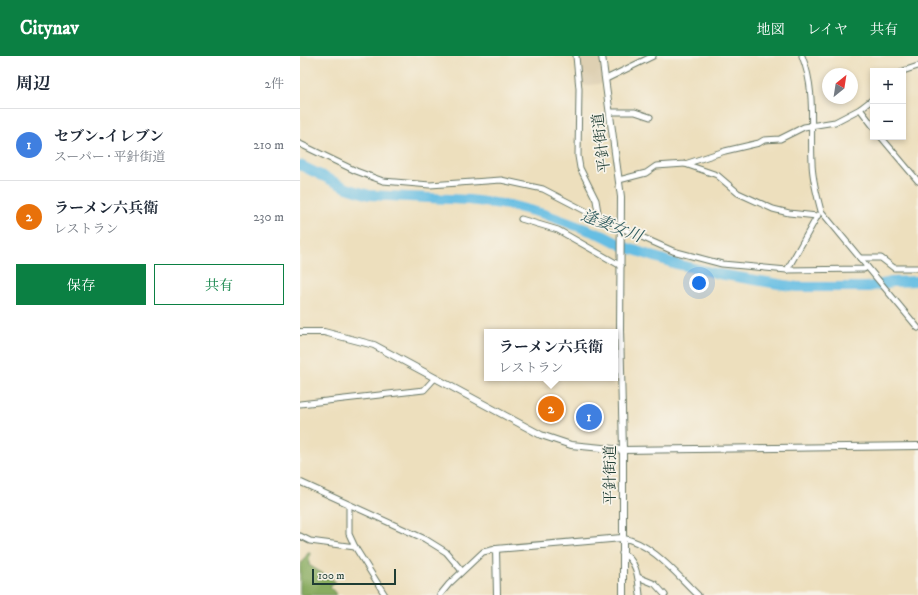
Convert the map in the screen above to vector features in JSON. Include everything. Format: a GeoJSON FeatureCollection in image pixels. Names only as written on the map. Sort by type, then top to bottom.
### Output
{"type":"FeatureCollection","features":[{"type":"Feature","properties":{"kind":"street"},"geometry":{"type":"LineString","coordinates":[[576,56],[579,89],[578,156],[580,168],[596,200],[599,218]]}},
{"type":"Feature","properties":{"kind":"street","name":"平針街道"},"geometry":{"type":"LineString","coordinates":[[602,56],[611,112],[621,197],[620,366],[623,450],[623,595]]}},
{"type":"Feature","properties":{"kind":"street"},"geometry":{"type":"LineString","coordinates":[[606,79],[654,56]]}},
{"type":"Feature","properties":{"kind":"street"},"geometry":{"type":"LineString","coordinates":[[802,56],[810,83],[813,126],[812,162],[815,190],[821,211],[918,328]]}},
{"type":"Feature","properties":{"kind":"street"},"geometry":{"type":"LineString","coordinates":[[906,70],[918,66]]}},
{"type":"Feature","properties":{"kind":"street"},"geometry":{"type":"LineString","coordinates":[[619,180],[646,173],[656,166],[685,164],[764,140],[780,139],[804,127],[835,122],[860,109],[870,101]]}},
{"type":"Feature","properties":{"kind":"street"},"geometry":{"type":"LineString","coordinates":[[860,109],[870,122]]}},
{"type":"Feature","properties":{"kind":"street"},"geometry":{"type":"LineString","coordinates":[[611,112],[635,112],[650,117]]}},
{"type":"Feature","properties":{"kind":"street"},"geometry":{"type":"LineString","coordinates":[[884,140],[918,181]]}},
{"type":"Feature","properties":{"kind":"street"},"geometry":{"type":"LineString","coordinates":[[300,144],[356,171],[383,181],[430,185],[501,180],[544,189],[599,218],[673,251],[722,264],[787,270],[839,270],[864,269],[867,267]]}},
{"type":"Feature","properties":{"kind":"street"},"geometry":{"type":"LineString","coordinates":[[685,164],[717,175],[738,193],[773,209],[789,213],[817,216]]}},
{"type":"Feature","properties":{"kind":"street"},"geometry":{"type":"LineString","coordinates":[[787,270],[821,211]]}},
{"type":"Feature","properties":{"kind":"street"},"geometry":{"type":"LineString","coordinates":[[521,219],[558,230],[621,266]]}},
{"type":"Feature","properties":{"kind":"street"},"geometry":{"type":"LineString","coordinates":[[860,258],[881,258],[894,268],[918,268]]}},
{"type":"Feature","properties":{"kind":"street"},"geometry":{"type":"LineString","coordinates":[[300,332],[324,332],[374,345],[541,435],[571,445],[623,450],[918,446]]}},
{"type":"Feature","properties":{"kind":"street"},"geometry":{"type":"LineString","coordinates":[[300,404],[424,390],[435,378]]}},
{"type":"Feature","properties":{"kind":"street"},"geometry":{"type":"LineString","coordinates":[[300,482],[425,539],[446,552],[462,571]]}},
{"type":"Feature","properties":{"kind":"street"},"geometry":{"type":"LineString","coordinates":[[349,505],[349,534],[355,547],[385,595]]}},
{"type":"Feature","properties":{"kind":"street"},"geometry":{"type":"LineString","coordinates":[[300,536],[310,541],[355,547]]}},
{"type":"Feature","properties":{"kind":"street"},"geometry":{"type":"LineString","coordinates":[[440,595],[462,571],[485,551],[622,538],[628,539],[653,552],[698,595]]}},
{"type":"Feature","properties":{"kind":"street"},"geometry":{"type":"LineString","coordinates":[[496,549],[497,595]]}},
{"type":"Feature","properties":{"kind":"street"},"geometry":{"type":"LineString","coordinates":[[622,552],[631,559],[638,577],[640,595]]}},
{"type":"Feature","properties":{"kind":"street"},"geometry":{"type":"LineString","coordinates":[[638,577],[655,584],[665,595]]}},
{"type":"Feature","properties":{"kind":"shaded area"},"geometry":{"type":"Polygon","coordinates":[[[578,56],[601,56],[606,83],[581,86],[578,56]]]}},
{"type":"Feature","properties":{"kind":"green space"},"geometry":{"type":"Polygon","coordinates":[[[308,553],[310,553],[309,565],[336,582],[330,587],[337,595],[300,595],[300,565],[308,553]]]}},
{"type":"Feature","properties":{"kind":"waterway","name":"逢妻女川"},"geometry":{"type":"LineString","coordinates":[[300,165],[347,188],[369,195],[469,200],[510,205],[544,214],[604,236],[625,247],[676,264],[719,274],[797,287],[868,287],[892,282],[918,281]]}},
{"type":"Feature","properties":{"kind":"place","name":"ラーメン六兵衛"},"geometry":{"type":"Point","coordinates":[551,409]}},
{"type":"Feature","properties":{"kind":"place","name":"セブン-イレブン"},"geometry":{"type":"Point","coordinates":[589,417]}}]}
